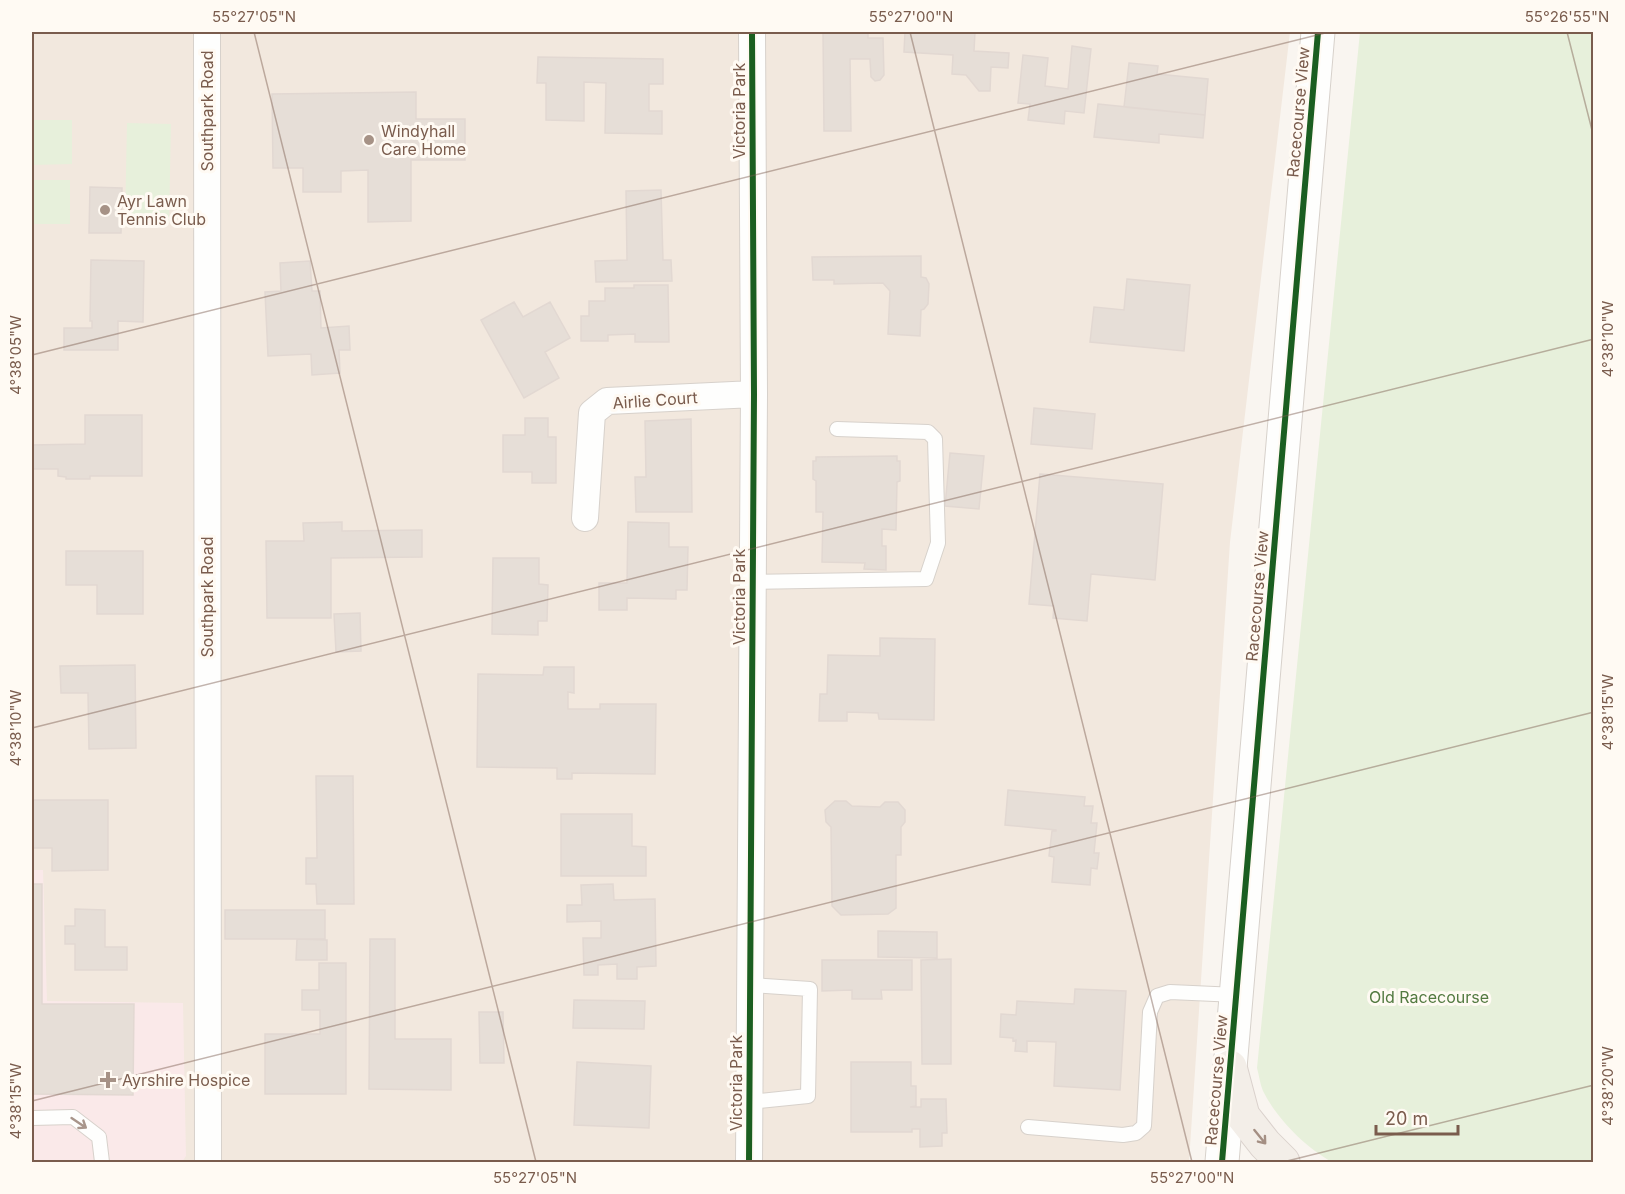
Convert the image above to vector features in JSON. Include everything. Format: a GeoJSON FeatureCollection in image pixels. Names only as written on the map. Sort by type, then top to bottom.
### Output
{"type":"FeatureCollection","features":[{"type":"Feature","properties":{"kind":"main road"},"geometry":{"type":"LineString","coordinates":[[1230,1067],[1243,1116],[1283,1162]]}},
{"type":"Feature","properties":{"kind":"street","name":"Southpark Road"},"geometry":{"type":"LineString","coordinates":[[207,32],[208,1162]]}},
{"type":"Feature","properties":{"kind":"street","name":"Victoria Park"},"geometry":{"type":"LineString","coordinates":[[749,1162],[754,394],[752,32]]}},
{"type":"Feature","properties":{"kind":"street","name":"Racecourse View"},"geometry":{"type":"LineString","coordinates":[[1222,1162],[1318,32]]}},
{"type":"Feature","properties":{"kind":"street","name":"Airlie Court"},"geometry":{"type":"LineString","coordinates":[[585,518],[592,413],[607,401],[754,394]]}},
{"type":"Feature","properties":{"kind":"lane"},"geometry":{"type":"LineString","coordinates":[[752,582],[926,579],[938,543],[935,439],[928,432],[837,429]]}},
{"type":"Feature","properties":{"kind":"lane"},"geometry":{"type":"LineString","coordinates":[[749,1102],[808,1096],[810,989],[750,985]]}},
{"type":"Feature","properties":{"kind":"lane"},"geometry":{"type":"LineString","coordinates":[[1028,1127],[1124,1135],[1136,1133],[1144,1126],[1150,1012],[1156,996],[1170,992],[1236,995]]}},
{"type":"Feature","properties":{"kind":"lane"},"geometry":{"type":"LineString","coordinates":[[32,1118],[73,1118],[99,1137],[102,1162]]}},
{"type":"Feature","properties":{"kind":"shaded area"},"geometry":{"type":"Polygon","coordinates":[[[32,32],[1290,32],[1230,542],[1189,1162],[32,1162],[32,32]]]}},
{"type":"Feature","properties":{"kind":"shaded area","name":"Ayrshire Hospice"},"geometry":{"type":"Polygon","coordinates":[[[32,870],[43,870],[47,1001],[183,1003],[186,1156],[182,1162],[32,1162],[32,870]]]}},
{"type":"Feature","properties":{"kind":"green space","name":"Old Racecourse"},"geometry":{"type":"Polygon","coordinates":[[[1360,32],[1593,32],[1593,1162],[1332,1162],[1312,1149],[1276,1112],[1263,1091],[1257,1068],[1360,32]]]}},
{"type":"Feature","properties":{"kind":"green space"},"geometry":{"type":"Polygon","coordinates":[[[32,120],[72,120],[72,164],[32,165],[32,120]]]}},
{"type":"Feature","properties":{"kind":"green space"},"geometry":{"type":"Polygon","coordinates":[[[127,123],[171,124],[169,222],[125,221],[127,123]]]}},
{"type":"Feature","properties":{"kind":"green space"},"geometry":{"type":"Polygon","coordinates":[[[32,180],[70,180],[70,224],[32,224],[32,180]]]}},
{"type":"Feature","properties":{"kind":"building"},"geometry":{"type":"Polygon","coordinates":[[[823,32],[868,32],[868,38],[883,38],[884,75],[880,80],[875,81],[871,77],[870,59],[850,59],[851,131],[824,131],[823,32]]]}},
{"type":"Feature","properties":{"kind":"building"},"geometry":{"type":"Polygon","coordinates":[[[905,32],[975,32],[974,51],[1009,53],[1008,68],[991,67],[990,91],[979,91],[966,75],[952,74],[953,55],[904,52],[905,32]]]}},
{"type":"Feature","properties":{"kind":"building"},"geometry":{"type":"Polygon","coordinates":[[[1072,46],[1091,49],[1084,113],[1065,111],[1064,124],[1028,120],[1030,104],[1018,103],[1023,55],[1048,58],[1045,86],[1068,89],[1072,46]]]}},
{"type":"Feature","properties":{"kind":"building"},"geometry":{"type":"Polygon","coordinates":[[[538,57],[663,59],[663,84],[649,84],[649,111],[662,111],[662,134],[605,133],[606,83],[584,82],[584,121],[546,120],[546,83],[537,83],[538,57]]]}},
{"type":"Feature","properties":{"kind":"building"},"geometry":{"type":"Polygon","coordinates":[[[1129,63],[1158,66],[1157,74],[1208,79],[1205,115],[1124,107],[1129,63]]]}},
{"type":"Feature","properties":{"kind":"building","name":"Windyhall Care Home"},"geometry":{"type":"Polygon","coordinates":[[[416,92],[416,119],[465,119],[465,160],[411,160],[411,221],[368,222],[368,170],[341,171],[341,192],[303,192],[303,168],[273,168],[272,94],[416,92]]]}},
{"type":"Feature","properties":{"kind":"building"},"geometry":{"type":"Polygon","coordinates":[[[1098,104],[1205,115],[1203,138],[1159,134],[1159,143],[1094,137],[1098,104]]]}},
{"type":"Feature","properties":{"kind":"building","name":"Ayr Lawn Tennis Club"},"geometry":{"type":"Polygon","coordinates":[[[90,187],[122,188],[121,233],[89,233],[90,187]]]}},
{"type":"Feature","properties":{"kind":"building"},"geometry":{"type":"Polygon","coordinates":[[[661,190],[663,260],[671,260],[672,281],[596,282],[595,261],[627,260],[626,191],[661,190]]]}},
{"type":"Feature","properties":{"kind":"building"},"geometry":{"type":"Polygon","coordinates":[[[921,256],[921,277],[926,278],[929,284],[928,304],[921,310],[920,336],[888,334],[890,291],[883,283],[834,284],[834,280],[813,280],[812,257],[921,256]]]}},
{"type":"Feature","properties":{"kind":"building"},"geometry":{"type":"Polygon","coordinates":[[[91,260],[144,261],[143,322],[118,321],[118,350],[64,350],[64,328],[92,328],[92,321],[90,321],[91,260]]]}},
{"type":"Feature","properties":{"kind":"building"},"geometry":{"type":"Polygon","coordinates":[[[310,261],[312,291],[320,291],[321,328],[349,326],[350,350],[339,350],[340,373],[312,375],[311,354],[268,356],[265,292],[281,291],[280,263],[310,261]]]}},
{"type":"Feature","properties":{"kind":"building"},"geometry":{"type":"Polygon","coordinates":[[[1127,279],[1190,285],[1184,351],[1090,342],[1094,307],[1124,310],[1127,279]]]}},
{"type":"Feature","properties":{"kind":"building"},"geometry":{"type":"Polygon","coordinates":[[[634,285],[668,285],[669,342],[635,342],[635,334],[608,335],[608,341],[581,341],[581,316],[589,316],[589,301],[605,301],[605,288],[634,288],[634,285]]]}},
{"type":"Feature","properties":{"kind":"building"},"geometry":{"type":"Polygon","coordinates":[[[514,302],[523,317],[550,302],[570,338],[545,352],[559,378],[524,398],[481,320],[514,302]]]}},
{"type":"Feature","properties":{"kind":"building"},"geometry":{"type":"Polygon","coordinates":[[[1034,408],[1095,414],[1092,449],[1031,444],[1034,408]]]}},
{"type":"Feature","properties":{"kind":"building"},"geometry":{"type":"Polygon","coordinates":[[[85,415],[142,415],[142,476],[90,476],[90,479],[66,479],[66,477],[58,476],[58,469],[32,469],[32,445],[85,444],[85,415]]]}},
{"type":"Feature","properties":{"kind":"building"},"geometry":{"type":"Polygon","coordinates":[[[525,418],[548,418],[548,437],[556,437],[556,483],[532,483],[532,472],[503,472],[503,435],[525,435],[525,418]]]}},
{"type":"Feature","properties":{"kind":"building"},"geometry":{"type":"Polygon","coordinates":[[[691,419],[692,512],[636,512],[635,477],[646,477],[645,421],[691,419]]]}},
{"type":"Feature","properties":{"kind":"building"},"geometry":{"type":"Polygon","coordinates":[[[950,453],[984,456],[979,509],[945,506],[950,453]]]}},
{"type":"Feature","properties":{"kind":"building"},"geometry":{"type":"Polygon","coordinates":[[[897,456],[897,461],[900,461],[900,481],[897,482],[896,530],[882,529],[882,546],[886,546],[886,570],[864,569],[865,563],[822,562],[823,512],[816,512],[816,481],[813,479],[813,461],[816,461],[816,457],[897,456]]]}},
{"type":"Feature","properties":{"kind":"building"},"geometry":{"type":"Polygon","coordinates":[[[1040,474],[1163,484],[1155,580],[1091,574],[1087,621],[1053,618],[1054,606],[1029,604],[1040,474]]]}},
{"type":"Feature","properties":{"kind":"building"},"geometry":{"type":"Polygon","coordinates":[[[342,522],[342,531],[422,530],[422,557],[331,558],[331,618],[267,618],[266,541],[304,541],[303,523],[342,522]]]}},
{"type":"Feature","properties":{"kind":"building"},"geometry":{"type":"Polygon","coordinates":[[[628,522],[669,523],[669,547],[688,547],[687,590],[676,590],[676,599],[627,598],[627,610],[599,610],[599,583],[627,583],[628,522]]]}},
{"type":"Feature","properties":{"kind":"building"},"geometry":{"type":"Polygon","coordinates":[[[66,551],[143,551],[143,614],[97,614],[97,585],[66,585],[66,551]]]}},
{"type":"Feature","properties":{"kind":"building"},"geometry":{"type":"Polygon","coordinates":[[[493,558],[539,558],[539,584],[548,585],[547,621],[538,621],[538,635],[492,634],[493,558]]]}},
{"type":"Feature","properties":{"kind":"building"},"geometry":{"type":"Polygon","coordinates":[[[360,613],[361,651],[336,652],[334,614],[360,613]]]}},
{"type":"Feature","properties":{"kind":"building"},"geometry":{"type":"Polygon","coordinates":[[[880,638],[935,639],[934,720],[879,719],[878,713],[847,712],[847,721],[819,721],[820,694],[827,694],[828,655],[880,656],[880,638]]]}},
{"type":"Feature","properties":{"kind":"building"},"geometry":{"type":"Polygon","coordinates":[[[135,665],[136,748],[89,749],[88,693],[61,693],[60,666],[135,665]]]}},
{"type":"Feature","properties":{"kind":"building"},"geometry":{"type":"Polygon","coordinates":[[[544,667],[574,667],[574,693],[568,692],[568,709],[600,709],[600,704],[656,704],[655,774],[572,773],[572,779],[557,779],[557,768],[477,767],[478,674],[543,675],[544,667]]]}},
{"type":"Feature","properties":{"kind":"building"},"geometry":{"type":"Polygon","coordinates":[[[316,776],[353,776],[354,904],[317,904],[316,884],[306,884],[306,858],[317,858],[316,776]]]}},
{"type":"Feature","properties":{"kind":"building"},"geometry":{"type":"Polygon","coordinates":[[[1008,790],[1085,797],[1084,806],[1093,806],[1091,823],[1097,823],[1094,853],[1099,853],[1097,869],[1091,868],[1090,885],[1052,882],[1054,857],[1049,856],[1052,831],[1056,830],[1005,825],[1008,790]]]}},
{"type":"Feature","properties":{"kind":"building"},"geometry":{"type":"Polygon","coordinates":[[[32,800],[108,800],[108,870],[52,871],[52,848],[32,848],[32,800]]]}},
{"type":"Feature","properties":{"kind":"building"},"geometry":{"type":"Polygon","coordinates":[[[835,801],[846,801],[852,806],[880,807],[885,802],[898,802],[905,810],[905,822],[901,827],[901,855],[896,855],[896,908],[888,914],[841,915],[832,906],[831,827],[826,822],[825,810],[835,801]]]}},
{"type":"Feature","properties":{"kind":"building"},"geometry":{"type":"Polygon","coordinates":[[[561,814],[632,814],[632,846],[646,847],[646,876],[561,876],[561,814]]]}},
{"type":"Feature","properties":{"kind":"building"},"geometry":{"type":"Polygon","coordinates":[[[32,884],[42,884],[42,1004],[134,1004],[133,1095],[32,1094],[32,884]]]}},
{"type":"Feature","properties":{"kind":"building"},"geometry":{"type":"Polygon","coordinates":[[[613,884],[614,900],[655,899],[656,966],[637,967],[637,979],[617,979],[617,964],[598,965],[598,975],[584,975],[583,938],[601,938],[601,921],[567,922],[567,905],[582,905],[581,885],[613,884]]]}},
{"type":"Feature","properties":{"kind":"building"},"geometry":{"type":"Polygon","coordinates":[[[75,909],[105,910],[105,947],[127,947],[127,970],[75,970],[75,944],[65,944],[65,926],[75,926],[75,909]]]}},
{"type":"Feature","properties":{"kind":"building"},"geometry":{"type":"Polygon","coordinates":[[[225,910],[325,910],[325,939],[225,939],[225,910]]]}},
{"type":"Feature","properties":{"kind":"building"},"geometry":{"type":"Polygon","coordinates":[[[878,931],[937,932],[937,958],[878,957],[878,931]]]}},
{"type":"Feature","properties":{"kind":"building"},"geometry":{"type":"Polygon","coordinates":[[[297,939],[327,940],[327,960],[296,960],[297,939]]]}},
{"type":"Feature","properties":{"kind":"building"},"geometry":{"type":"Polygon","coordinates":[[[370,939],[395,939],[395,1039],[451,1039],[451,1090],[369,1089],[370,939]]]}},
{"type":"Feature","properties":{"kind":"building"},"geometry":{"type":"Polygon","coordinates":[[[951,959],[951,1064],[922,1064],[921,960],[951,959]]]}},
{"type":"Feature","properties":{"kind":"building"},"geometry":{"type":"Polygon","coordinates":[[[822,960],[912,960],[912,990],[881,990],[882,999],[852,999],[852,990],[822,991],[822,960]]]}},
{"type":"Feature","properties":{"kind":"building"},"geometry":{"type":"Polygon","coordinates":[[[319,963],[346,963],[346,1094],[265,1094],[265,1034],[320,1034],[320,1010],[302,1010],[302,990],[319,990],[319,963]]]}},
{"type":"Feature","properties":{"kind":"building"},"geometry":{"type":"Polygon","coordinates":[[[1075,989],[1126,991],[1120,1090],[1054,1086],[1056,1042],[1027,1041],[1027,1052],[1015,1051],[1016,1040],[1000,1037],[1001,1014],[1016,1015],[1017,1001],[1074,1004],[1075,989]]]}},
{"type":"Feature","properties":{"kind":"building"},"geometry":{"type":"Polygon","coordinates":[[[574,1000],[645,1001],[644,1029],[573,1028],[574,1000]]]}},
{"type":"Feature","properties":{"kind":"building"},"geometry":{"type":"Polygon","coordinates":[[[479,1012],[503,1012],[504,1063],[480,1063],[479,1012]]]}},
{"type":"Feature","properties":{"kind":"building"},"geometry":{"type":"Polygon","coordinates":[[[577,1062],[651,1066],[649,1128],[574,1125],[577,1062]]]}},
{"type":"Feature","properties":{"kind":"building"},"geometry":{"type":"Polygon","coordinates":[[[851,1062],[911,1062],[911,1086],[916,1086],[916,1106],[910,1107],[921,1107],[921,1099],[946,1099],[947,1133],[942,1133],[942,1146],[920,1147],[920,1129],[912,1129],[912,1132],[851,1132],[851,1062]]]}},
{"type":"Feature","properties":{"kind":"cycle path"},"geometry":{"type":"LineString","coordinates":[[749,1162],[754,394],[752,32]]}},
{"type":"Feature","properties":{"kind":"cycle path"},"geometry":{"type":"LineString","coordinates":[[1222,1162],[1318,32]]}},
{"type":"Feature","properties":{"kind":"place","name":"Windyhall Care Home"},"geometry":{"type":"Point","coordinates":[369,140]}},
{"type":"Feature","properties":{"kind":"place","name":"Ayr Lawn Tennis Club"},"geometry":{"type":"Point","coordinates":[105,210]}},
{"type":"Feature","properties":{"kind":"place","name":"Ayrshire Hospice"},"geometry":{"type":"Point","coordinates":[108,1080]}}]}
